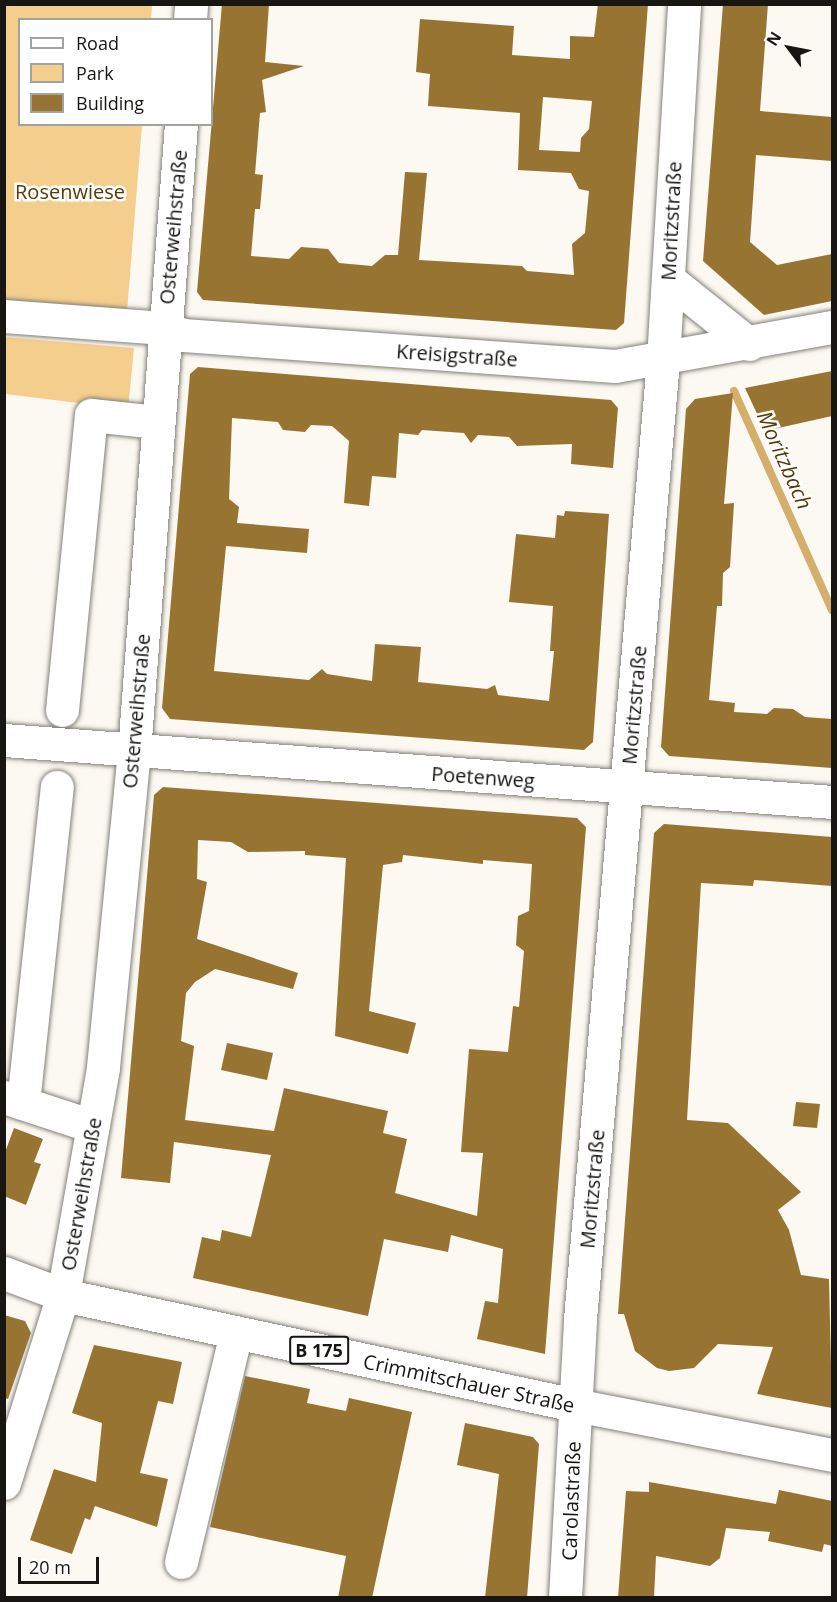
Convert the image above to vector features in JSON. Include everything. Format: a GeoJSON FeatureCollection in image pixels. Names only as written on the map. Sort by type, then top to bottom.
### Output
{"type":"FeatureCollection","features":[{"type":"Feature","properties":{"kind":"street","name":"Moritzstraße"},"geometry":{"type":"LineString","coordinates":[[575,1405],[663,360],[684,4]]}},
{"type":"Feature","properties":{"kind":"street","name":"Osterweihstraße"},"geometry":{"type":"LineString","coordinates":[[4,1483],[63,1295],[103,1067],[134,752],[164,328],[182,126]]}},
{"type":"Feature","properties":{"kind":"street"},"geometry":{"type":"LineString","coordinates":[[668,279],[749,344]]}},
{"type":"Feature","properties":{"kind":"street","name":"Kreisigstraße"},"geometry":{"type":"LineString","coordinates":[[4,316],[164,328],[183,335],[615,366],[663,360],[832,327]]}},
{"type":"Feature","properties":{"kind":"street"},"geometry":{"type":"LineString","coordinates":[[62,710],[91,415],[158,422]]}},
{"type":"Feature","properties":{"kind":"street","name":"Poetenweg"},"geometry":{"type":"LineString","coordinates":[[4,740],[134,752],[832,802]]}},
{"type":"Feature","properties":{"kind":"street"},"geometry":{"type":"LineString","coordinates":[[57,787],[14,1100],[92,1126]]}},
{"type":"Feature","properties":{"kind":"street","name":"Crimmitschauer Straße"},"geometry":{"type":"LineString","coordinates":[[4,1273],[63,1295],[575,1405],[832,1455]]}},
{"type":"Feature","properties":{"kind":"street"},"geometry":{"type":"LineString","coordinates":[[181,1562],[236,1333]]}},
{"type":"Feature","properties":{"kind":"street","name":"Carolastraße"},"geometry":{"type":"LineString","coordinates":[[565,1598],[575,1405]]}},
{"type":"Feature","properties":{"kind":"green space","name":"Rosenwiese"},"geometry":{"type":"Polygon","coordinates":[[[4,5],[152,5],[151,18],[18,18],[18,126],[142,126],[127,312],[5,302],[4,5]]]}},
{"type":"Feature","properties":{"kind":"green space"},"geometry":{"type":"Polygon","coordinates":[[[4,337],[134,348],[128,409],[5,394],[4,337]]]}},
{"type":"Feature","properties":{"kind":"building"},"geometry":{"type":"Polygon","coordinates":[[[222,4],[269,4],[265,62],[304,66],[262,80],[266,112],[260,113],[255,174],[263,175],[260,209],[255,209],[251,256],[289,259],[301,247],[328,249],[339,263],[372,266],[385,255],[398,255],[405,172],[427,173],[419,260],[522,266],[527,271],[574,275],[572,244],[585,233],[589,191],[579,189],[571,173],[518,170],[520,113],[428,106],[430,74],[416,72],[420,19],[514,26],[512,55],[570,59],[570,36],[594,37],[598,4],[648,4],[624,323],[616,330],[203,300],[197,292],[222,4]],[[543,97],[539,150],[580,152],[581,138],[589,129],[592,101],[543,97]]]}},
{"type":"Feature","properties":{"kind":"building"},"geometry":{"type":"Polygon","coordinates":[[[723,4],[768,4],[760,111],[832,117],[832,161],[756,155],[750,242],[777,265],[832,254],[832,301],[764,315],[703,261],[723,4]]]}},
{"type":"Feature","properties":{"kind":"building"},"geometry":{"type":"Polygon","coordinates":[[[198,367],[611,400],[618,408],[613,468],[571,464],[572,444],[517,446],[509,437],[478,435],[471,443],[464,433],[422,430],[418,435],[399,433],[396,478],[372,476],[369,506],[344,503],[349,441],[332,426],[311,425],[305,432],[283,430],[278,422],[232,418],[229,499],[239,507],[237,523],[309,529],[307,553],[226,546],[214,671],[309,680],[322,669],[327,674],[372,681],[375,644],[421,647],[418,682],[487,689],[495,685],[498,695],[549,701],[554,651],[550,651],[553,606],[509,602],[516,534],[555,538],[557,515],[564,516],[565,511],[609,514],[593,742],[584,750],[170,719],[162,708],[190,374],[198,367]]]}},
{"type":"Feature","properties":{"kind":"building"},"geometry":{"type":"Polygon","coordinates":[[[832,371],[832,416],[765,431],[745,388],[832,371]]]}},
{"type":"Feature","properties":{"kind":"building"},"geometry":{"type":"Polygon","coordinates":[[[733,393],[724,504],[734,503],[730,567],[723,573],[722,606],[717,606],[709,700],[735,703],[734,712],[767,714],[774,708],[793,709],[805,717],[832,719],[832,768],[669,756],[661,747],[686,409],[695,399],[733,393]]]}},
{"type":"Feature","properties":{"kind":"building"},"geometry":{"type":"Polygon","coordinates":[[[163,787],[577,818],[586,827],[545,1354],[477,1339],[485,1301],[498,1303],[503,1249],[451,1235],[448,1252],[384,1239],[368,1316],[193,1278],[202,1237],[220,1241],[222,1230],[251,1237],[271,1155],[174,1142],[170,1183],[121,1178],[154,795],[163,787]],[[198,840],[197,879],[207,882],[197,939],[298,973],[293,989],[215,969],[195,982],[186,993],[181,1041],[194,1046],[185,1120],[274,1131],[284,1088],[388,1111],[383,1133],[407,1139],[395,1193],[477,1216],[483,1153],[461,1152],[469,1049],[508,1052],[513,1006],[519,1007],[524,951],[516,945],[518,916],[529,911],[532,864],[483,860],[483,864],[403,855],[402,862],[383,865],[369,1011],[416,1023],[408,1054],[335,1036],[346,858],[305,855],[305,851],[248,852],[231,842],[198,840]]]}},
{"type":"Feature","properties":{"kind":"building"},"geometry":{"type":"Polygon","coordinates":[[[664,824],[832,837],[832,886],[754,880],[753,886],[701,883],[687,1120],[728,1123],[801,1192],[778,1210],[789,1230],[801,1275],[829,1279],[832,1408],[757,1394],[773,1347],[718,1344],[694,1368],[669,1371],[657,1368],[635,1351],[624,1314],[618,1314],[654,833],[664,824]]]}},
{"type":"Feature","properties":{"kind":"building"},"geometry":{"type":"Polygon","coordinates":[[[227,1043],[273,1053],[267,1080],[221,1070],[227,1043]]]}},
{"type":"Feature","properties":{"kind":"building"},"geometry":{"type":"Polygon","coordinates":[[[796,1102],[820,1104],[817,1128],[793,1126],[796,1102]]]}},
{"type":"Feature","properties":{"kind":"building"},"geometry":{"type":"Polygon","coordinates":[[[14,1128],[43,1139],[34,1162],[41,1164],[26,1205],[4,1196],[4,1155],[14,1128]]]}},
{"type":"Feature","properties":{"kind":"building"},"geometry":{"type":"Polygon","coordinates":[[[4,1315],[25,1321],[31,1333],[8,1399],[4,1398],[4,1315]]]}},
{"type":"Feature","properties":{"kind":"building"},"geometry":{"type":"Polygon","coordinates":[[[94,1345],[182,1362],[173,1404],[158,1401],[140,1473],[168,1479],[157,1527],[95,1506],[90,1520],[85,1518],[72,1554],[30,1540],[54,1469],[96,1482],[102,1423],[72,1413],[94,1345]]]}},
{"type":"Feature","properties":{"kind":"building"},"geometry":{"type":"Polygon","coordinates":[[[245,1376],[310,1389],[307,1403],[346,1411],[349,1398],[412,1412],[372,1598],[338,1598],[346,1556],[210,1527],[245,1376]]]}},
{"type":"Feature","properties":{"kind":"building"},"geometry":{"type":"Polygon","coordinates":[[[465,1423],[533,1437],[539,1444],[527,1598],[485,1598],[499,1474],[457,1465],[465,1423]]]}},
{"type":"Feature","properties":{"kind":"building"},"geometry":{"type":"Polygon","coordinates":[[[649,1482],[776,1504],[779,1490],[832,1501],[832,1546],[824,1544],[822,1552],[768,1541],[770,1532],[726,1528],[720,1558],[710,1566],[656,1556],[654,1598],[618,1598],[626,1491],[649,1492],[649,1482]]]}},
{"type":"Feature","properties":{"kind":"waterway","name":"Moritzbach"},"geometry":{"type":"LineString","coordinates":[[734,391],[832,610]]}}]}
